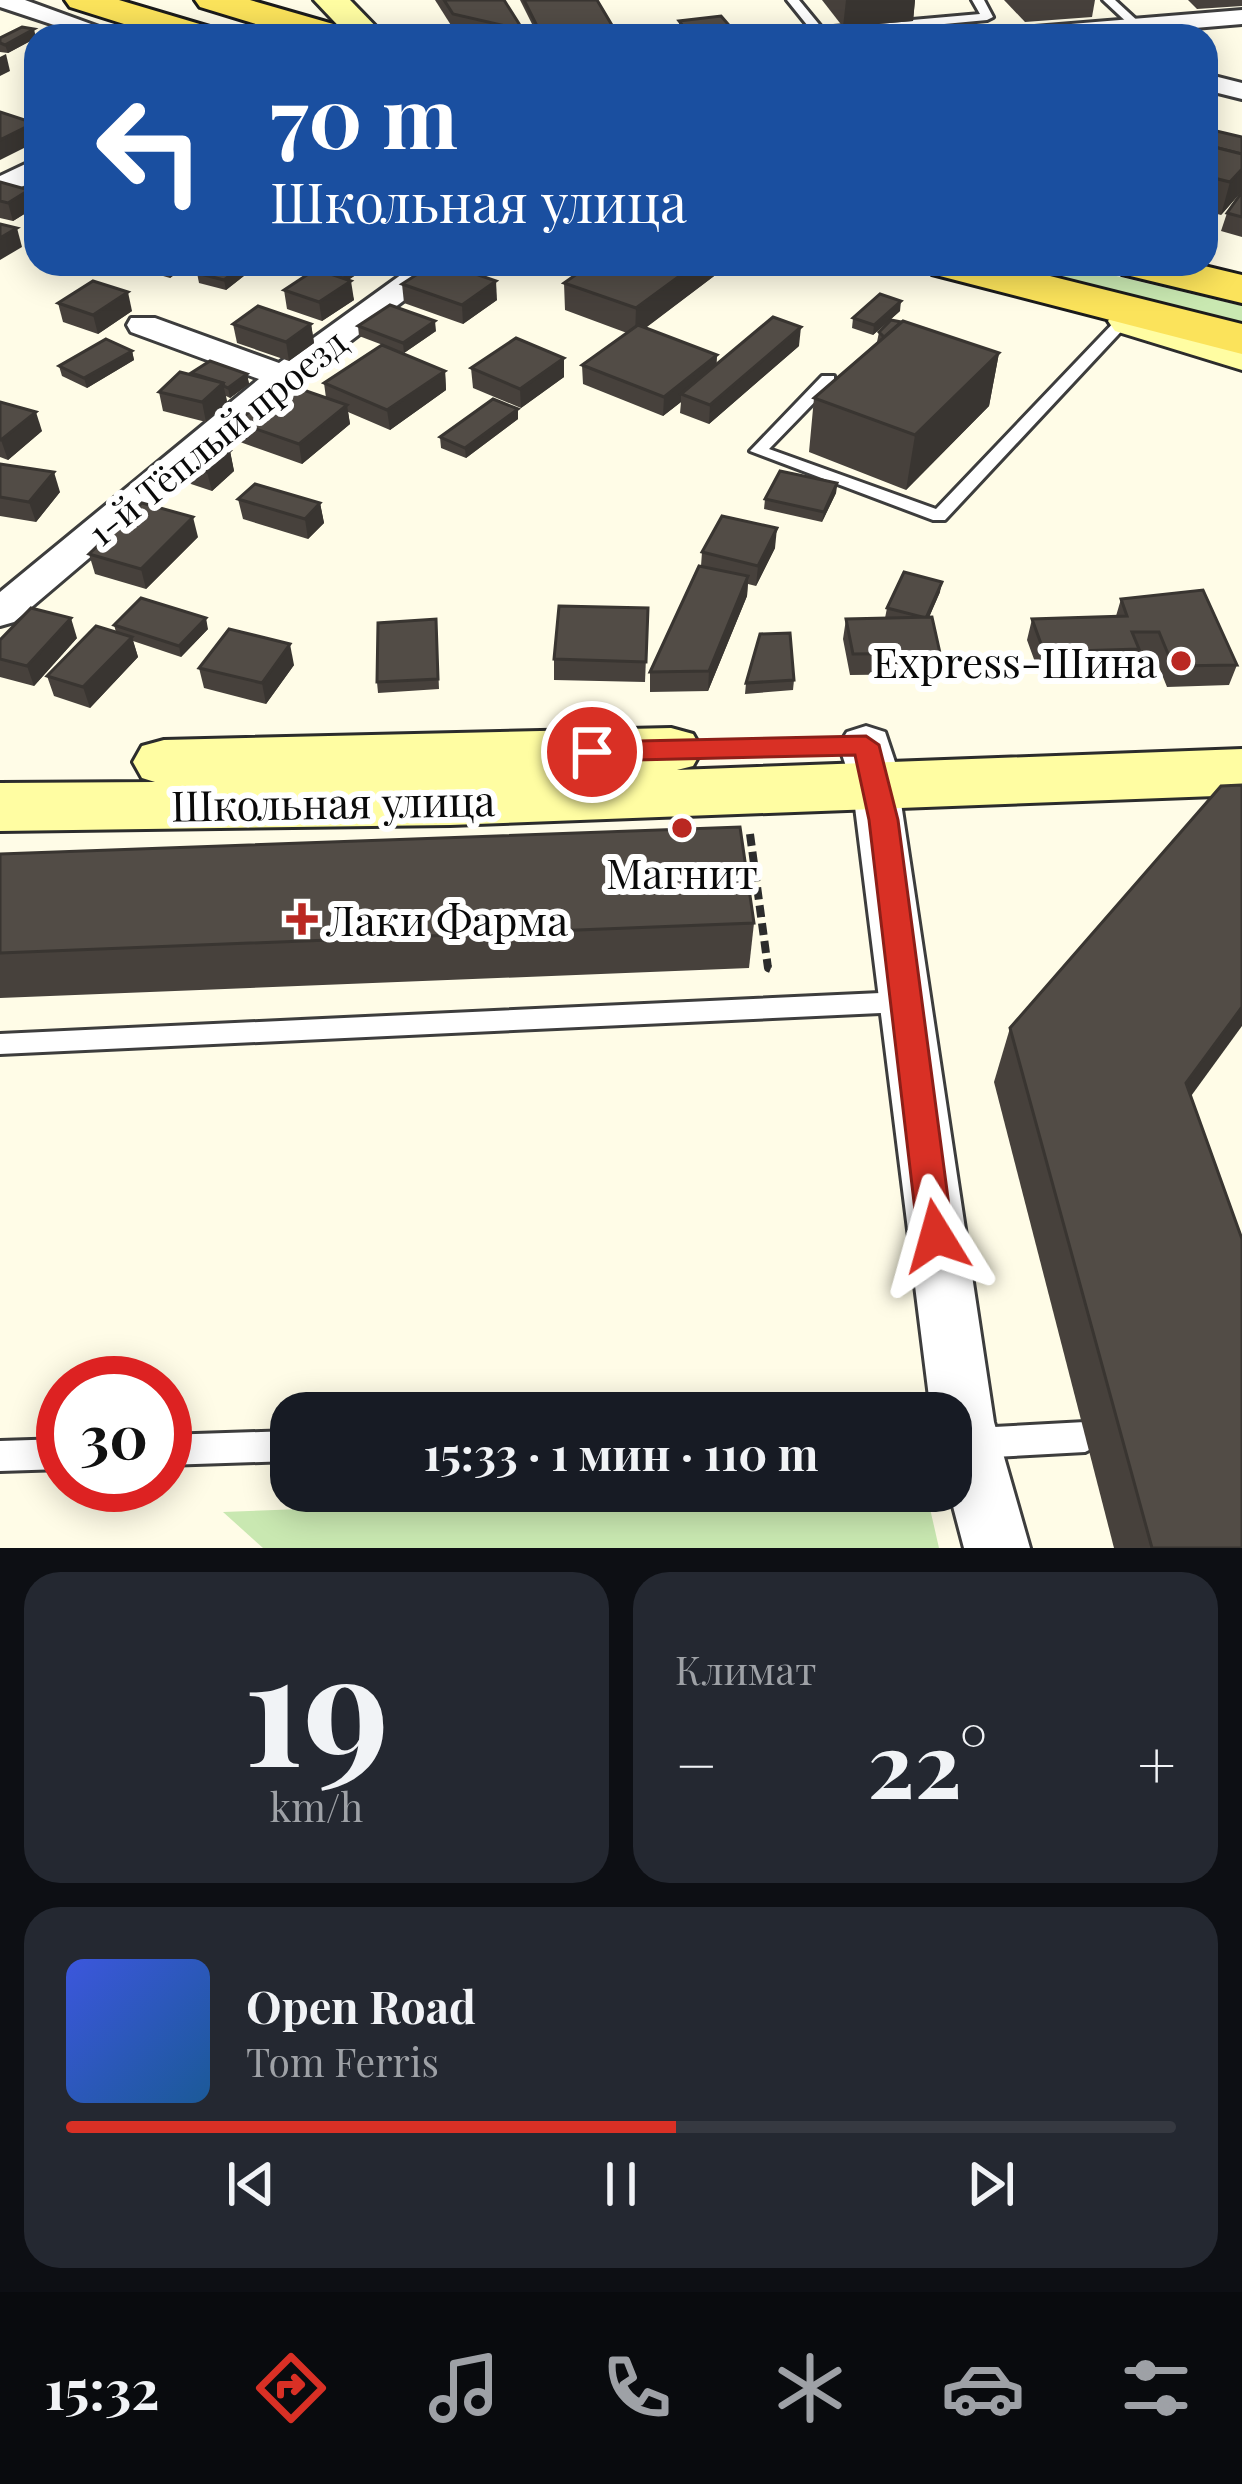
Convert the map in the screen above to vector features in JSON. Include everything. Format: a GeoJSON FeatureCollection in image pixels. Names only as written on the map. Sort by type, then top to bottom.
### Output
{"type":"FeatureCollection","features":[{"type":"Feature","properties":{"kind":"main road"},"geometry":{"type":"LineString","coordinates":[[82,0],[161,24]]}},
{"type":"Feature","properties":{"kind":"main road"},"geometry":{"type":"LineString","coordinates":[[212,0],[293,24]]}},
{"type":"Feature","properties":{"kind":"main road"},"geometry":{"type":"LineString","coordinates":[[331,0],[356,24]]}},
{"type":"Feature","properties":{"kind":"main road"},"geometry":{"type":"LineString","coordinates":[[987,276],[1242,356]]}},
{"type":"Feature","properties":{"kind":"main road"},"geometry":{"type":"LineString","coordinates":[[1188,276],[1242,289]]}},
{"type":"Feature","properties":{"kind":"main road"},"geometry":{"type":"LineString","coordinates":[[1003,281],[1242,338]]}},
{"type":"Feature","properties":{"kind":"main road","name":"Школьная улица"},"geometry":{"type":"LineString","coordinates":[[0,807],[450,802],[1242,730]]}},
{"type":"Feature","properties":{"kind":"main road","name":"Школьная улица"},"geometry":{"type":"LineString","coordinates":[[0,766],[870,764],[1242,772]]}},
{"type":"Feature","properties":{"kind":"street"},"geometry":{"type":"LineString","coordinates":[[1,0],[75,24]]}},
{"type":"Feature","properties":{"kind":"street"},"geometry":{"type":"LineString","coordinates":[[1160,24],[1242,17]]}},
{"type":"Feature","properties":{"kind":"street","name":"1-й Тёплый проезд"},"geometry":{"type":"LineString","coordinates":[[0,613],[283,376],[420,276]]}},
{"type":"Feature","properties":{"kind":"street"},"geometry":{"type":"LineString","coordinates":[[142,325],[283,376]]}},
{"type":"Feature","properties":{"kind":"street"},"geometry":{"type":"LineString","coordinates":[[870,764],[900,937],[902,1002],[956,1392]]}},
{"type":"Feature","properties":{"kind":"street"},"geometry":{"type":"LineString","coordinates":[[972,1465],[997,1548]]}},
{"type":"Feature","properties":{"kind":"lane"},"geometry":{"type":"LineString","coordinates":[[793,0],[812,24]]}},
{"type":"Feature","properties":{"kind":"lane"},"geometry":{"type":"LineString","coordinates":[[883,24],[934,16],[976,19],[989,15],[978,0]]}},
{"type":"Feature","properties":{"kind":"lane"},"geometry":{"type":"LineString","coordinates":[[1109,0],[1135,24]]}},
{"type":"Feature","properties":{"kind":"lane"},"geometry":{"type":"LineString","coordinates":[[828,379],[758,451],[939,517],[1125,319]]}},
{"type":"Feature","properties":{"kind":"lane"},"geometry":{"type":"LineString","coordinates":[[0,1044],[902,1002]]}},
{"type":"Feature","properties":{"kind":"lane"},"geometry":{"type":"LineString","coordinates":[[972,1430],[1085,1437]]}},
{"type":"Feature","properties":{"kind":"lane"},"geometry":{"type":"LineString","coordinates":[[192,1449],[270,1447]]}},
{"type":"Feature","properties":{"kind":"lane"},"geometry":{"type":"LineString","coordinates":[[0,1456],[36,1455]]}},
{"type":"Feature","properties":{"kind":"green space"},"geometry":{"type":"Polygon","coordinates":[[[1049,276],[1116,276],[1242,306],[1242,323],[1049,276]]]}},
{"type":"Feature","properties":{"kind":"green space"},"geometry":{"type":"Polygon","coordinates":[[[223,1512],[931,1512],[939,1548],[263,1548],[223,1512]]]}},
{"type":"Feature","properties":{"kind":"building"},"geometry":{"type":"Polygon","coordinates":[[[444,0],[504,0],[519,24],[497,24],[453,14],[444,0]]]}},
{"type":"Feature","properties":{"kind":"building"},"geometry":{"type":"Polygon","coordinates":[[[524,0],[597,0],[611,24],[536,24],[524,0]]]}},
{"type":"Feature","properties":{"kind":"building"},"geometry":{"type":"Polygon","coordinates":[[[721,16],[728,24],[681,24],[679,21],[721,16]]]}},
{"type":"Feature","properties":{"kind":"building"},"geometry":{"type":"Polygon","coordinates":[[[24,27],[24,35],[5,45],[0,38],[24,27]]]}},
{"type":"Feature","properties":{"kind":"building"},"geometry":{"type":"Polygon","coordinates":[[[0,112],[24,120],[24,128],[0,140],[0,112]]]}},
{"type":"Feature","properties":{"kind":"building"},"geometry":{"type":"Polygon","coordinates":[[[1218,131],[1242,137],[1242,154],[1218,148],[1218,131]]]}},
{"type":"Feature","properties":{"kind":"building"},"geometry":{"type":"Polygon","coordinates":[[[1218,148],[1242,154],[1242,169],[1230,182],[1218,179],[1218,148]]]}},
{"type":"Feature","properties":{"kind":"building"},"geometry":{"type":"Polygon","coordinates":[[[0,182],[24,189],[8,203],[0,201],[0,182]]]}},
{"type":"Feature","properties":{"kind":"building"},"geometry":{"type":"Polygon","coordinates":[[[1242,192],[1242,217],[1227,213],[1242,192]]]}},
{"type":"Feature","properties":{"kind":"building"},"geometry":{"type":"Polygon","coordinates":[[[0,224],[17,228],[0,238],[0,224]]]}},
{"type":"Feature","properties":{"kind":"building"},"geometry":{"type":"Polygon","coordinates":[[[305,276],[351,281],[319,302],[284,290],[305,276]]]}},
{"type":"Feature","properties":{"kind":"building"},"geometry":{"type":"Polygon","coordinates":[[[414,276],[482,276],[496,281],[462,305],[402,284],[414,276]]]}},
{"type":"Feature","properties":{"kind":"building"},"geometry":{"type":"Polygon","coordinates":[[[574,276],[680,276],[636,308],[564,283],[574,276]]]}},
{"type":"Feature","properties":{"kind":"building"},"geometry":{"type":"Polygon","coordinates":[[[93,281],[128,292],[93,315],[58,303],[93,281]]]}},
{"type":"Feature","properties":{"kind":"building"},"geometry":{"type":"Polygon","coordinates":[[[880,294],[901,301],[874,325],[853,318],[880,294]]]}},
{"type":"Feature","properties":{"kind":"building"},"geometry":{"type":"Polygon","coordinates":[[[390,305],[435,321],[403,343],[358,326],[390,305]]]}},
{"type":"Feature","properties":{"kind":"building"},"geometry":{"type":"Polygon","coordinates":[[[258,306],[311,324],[286,342],[233,324],[258,306]]]}},
{"type":"Feature","properties":{"kind":"building"},"geometry":{"type":"Polygon","coordinates":[[[773,317],[801,327],[710,405],[681,394],[773,317]]]}},
{"type":"Feature","properties":{"kind":"building"},"geometry":{"type":"Polygon","coordinates":[[[891,320],[901,322],[884,337],[879,332],[891,320]]]}},
{"type":"Feature","properties":{"kind":"building"},"geometry":{"type":"Polygon","coordinates":[[[903,321],[999,353],[915,435],[814,398],[903,321]]]}},
{"type":"Feature","properties":{"kind":"building"},"geometry":{"type":"Polygon","coordinates":[[[638,325],[717,355],[664,397],[582,365],[638,325]]]}},
{"type":"Feature","properties":{"kind":"building"},"geometry":{"type":"Polygon","coordinates":[[[516,338],[564,358],[520,389],[471,368],[516,338]]]}},
{"type":"Feature","properties":{"kind":"building"},"geometry":{"type":"Polygon","coordinates":[[[106,339],[132,351],[84,378],[59,366],[106,339]]]}},
{"type":"Feature","properties":{"kind":"building"},"geometry":{"type":"Polygon","coordinates":[[[382,345],[445,371],[387,410],[324,383],[382,345]]]}},
{"type":"Feature","properties":{"kind":"building"},"geometry":{"type":"Polygon","coordinates":[[[210,361],[247,374],[228,388],[191,373],[210,361]]]}},
{"type":"Feature","properties":{"kind":"building"},"geometry":{"type":"Polygon","coordinates":[[[180,372],[223,383],[202,402],[159,392],[180,372]]]}},
{"type":"Feature","properties":{"kind":"building"},"geometry":{"type":"Polygon","coordinates":[[[286,384],[347,405],[299,444],[236,422],[286,384]]]}},
{"type":"Feature","properties":{"kind":"building"},"geometry":{"type":"Polygon","coordinates":[[[493,399],[518,409],[465,448],[440,437],[493,399]]]}},
{"type":"Feature","properties":{"kind":"building"},"geometry":{"type":"Polygon","coordinates":[[[0,402],[36,412],[1,440],[0,440],[0,402]]]}},
{"type":"Feature","properties":{"kind":"building"},"geometry":{"type":"Polygon","coordinates":[[[206,444],[230,451],[207,472],[183,463],[206,444]]]}},
{"type":"Feature","properties":{"kind":"building"},"geometry":{"type":"Polygon","coordinates":[[[0,464],[54,472],[29,502],[0,497],[0,464]]]}},
{"type":"Feature","properties":{"kind":"building"},"geometry":{"type":"Polygon","coordinates":[[[780,471],[837,483],[824,512],[765,499],[780,471]]]}},
{"type":"Feature","properties":{"kind":"building"},"geometry":{"type":"Polygon","coordinates":[[[255,484],[320,503],[305,519],[238,499],[255,484]]]}},
{"type":"Feature","properties":{"kind":"building"},"geometry":{"type":"Polygon","coordinates":[[[142,503],[193,517],[141,569],[89,554],[142,503]]]}},
{"type":"Feature","properties":{"kind":"building"},"geometry":{"type":"Polygon","coordinates":[[[722,516],[777,528],[758,566],[702,552],[722,516]]]}},
{"type":"Feature","properties":{"kind":"building"},"geometry":{"type":"Polygon","coordinates":[[[699,566],[748,576],[709,671],[650,672],[699,566]]]}},
{"type":"Feature","properties":{"kind":"building"},"geometry":{"type":"Polygon","coordinates":[[[904,572],[942,582],[926,618],[887,608],[904,572]]]}},
{"type":"Feature","properties":{"kind":"building"},"geometry":{"type":"Polygon","coordinates":[[[1203,590],[1237,665],[1173,666],[1159,632],[1132,632],[1139,649],[1044,652],[1032,619],[1127,616],[1121,599],[1203,590]]]}},
{"type":"Feature","properties":{"kind":"building"},"geometry":{"type":"Polygon","coordinates":[[[141,598],[206,618],[179,646],[114,625],[141,598]]]}},
{"type":"Feature","properties":{"kind":"building"},"geometry":{"type":"Polygon","coordinates":[[[559,606],[648,608],[646,662],[554,659],[559,606]]]}},
{"type":"Feature","properties":{"kind":"building"},"geometry":{"type":"Polygon","coordinates":[[[31,608],[71,618],[27,666],[0,659],[0,640],[31,608]]]}},
{"type":"Feature","properties":{"kind":"building"},"geometry":{"type":"Polygon","coordinates":[[[932,617],[940,653],[853,654],[846,619],[932,617]]]}},
{"type":"Feature","properties":{"kind":"building"},"geometry":{"type":"Polygon","coordinates":[[[436,619],[438,679],[377,682],[378,623],[436,619]]]}},
{"type":"Feature","properties":{"kind":"building"},"geometry":{"type":"Polygon","coordinates":[[[96,626],[132,637],[83,687],[47,676],[96,626]]]}},
{"type":"Feature","properties":{"kind":"building"},"geometry":{"type":"Polygon","coordinates":[[[229,629],[290,644],[262,683],[199,668],[229,629]]]}},
{"type":"Feature","properties":{"kind":"building"},"geometry":{"type":"Polygon","coordinates":[[[790,633],[794,680],[746,683],[760,634],[790,633]]]}},
{"type":"Feature","properties":{"kind":"building"},"geometry":{"type":"Polygon","coordinates":[[[1242,785],[1242,1007],[1186,1083],[1242,1239],[1242,1548],[1152,1548],[1010,1028],[1221,786],[1242,785]]]}},
{"type":"Feature","properties":{"kind":"building"},"geometry":{"type":"Polygon","coordinates":[[[740,827],[754,923],[0,953],[0,854],[740,827]]]}},
{"type":"Feature","properties":{"kind":"place","name":"Express-Шина"},"geometry":{"type":"Point","coordinates":[1181,661]}},
{"type":"Feature","properties":{"kind":"place","name":"Магнит"},"geometry":{"type":"Point","coordinates":[682,828]}},
{"type":"Feature","properties":{"kind":"place","name":"Лаки Фарма"},"geometry":{"type":"Point","coordinates":[302,919]}},
{"type":"Feature","properties":{"kind":"route"},"geometry":{"type":"LineString","coordinates":[[592,752],[866,745],[884,820],[900,937],[902,1002],[936,1236]]}}]}
